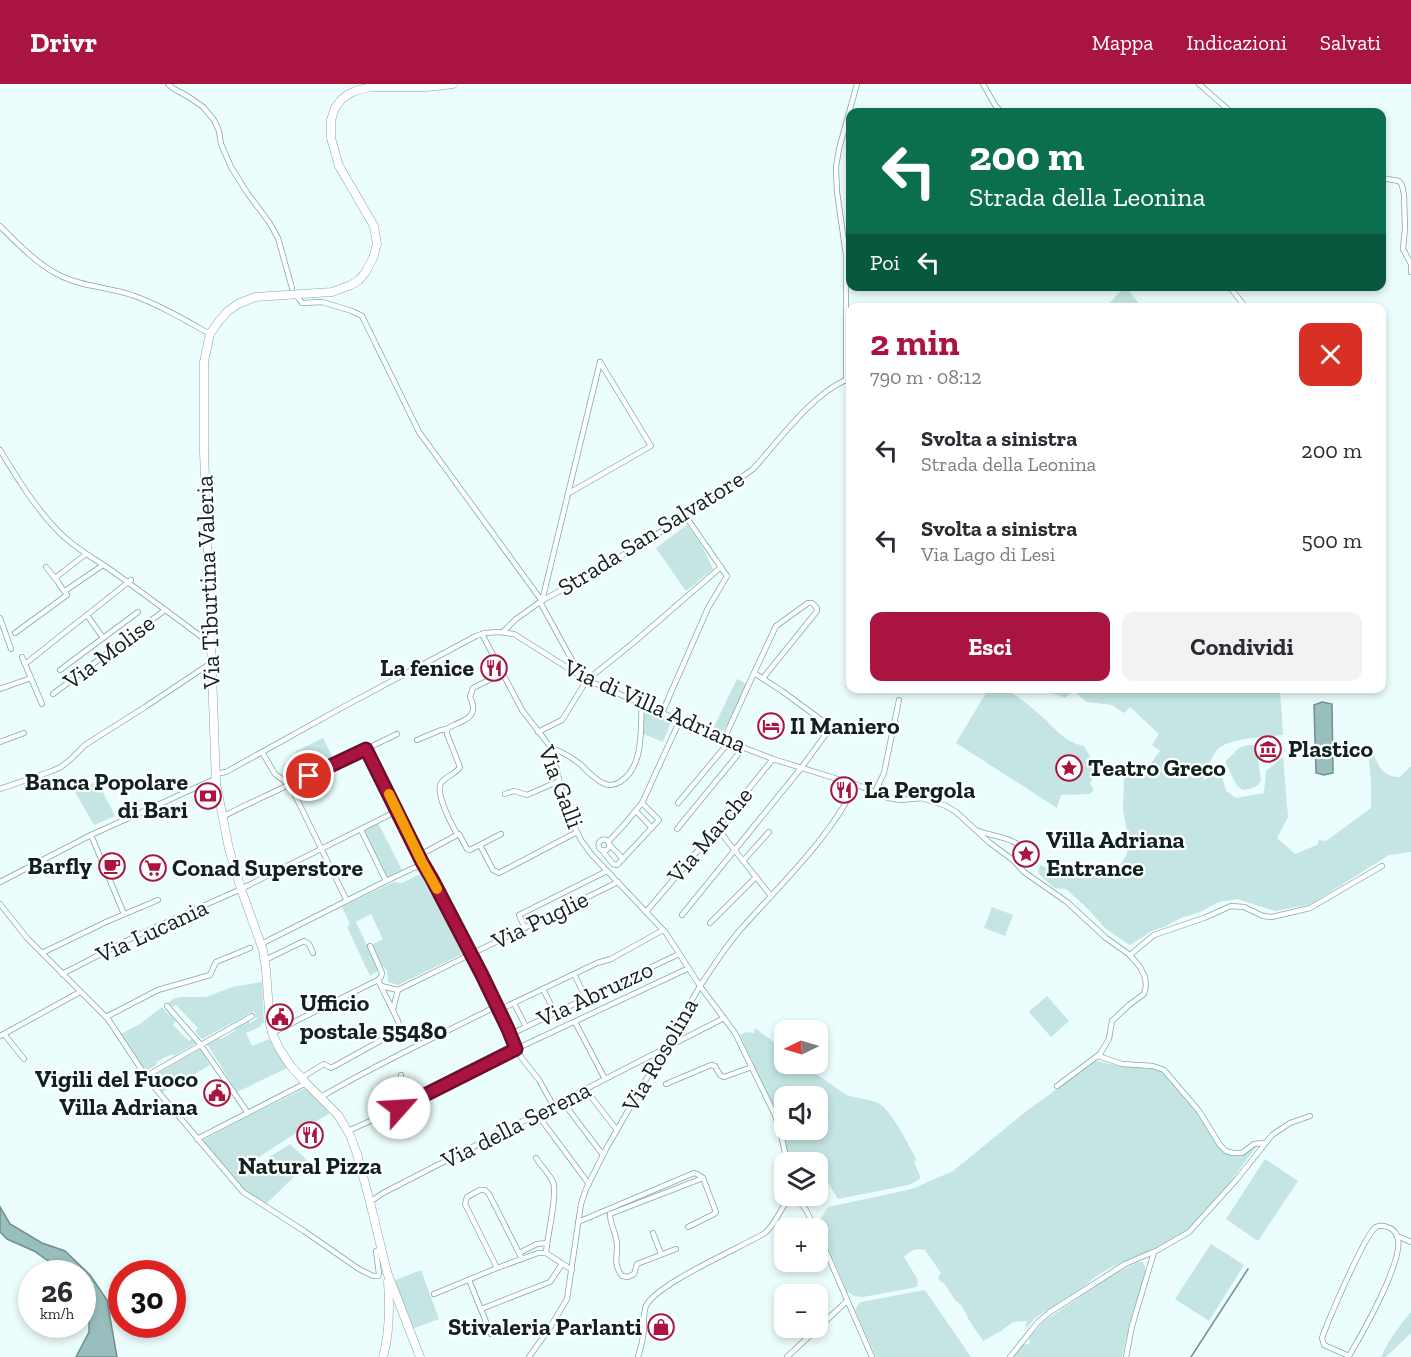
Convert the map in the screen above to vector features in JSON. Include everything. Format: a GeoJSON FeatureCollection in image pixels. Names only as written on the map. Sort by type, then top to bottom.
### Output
{"type":"FeatureCollection","features":[{"type":"Feature","properties":{"kind":"main road","name":"Via Tiburtina Valeria"},"geometry":{"type":"LineString","coordinates":[[420,1357],[394,1304],[370,1202],[348,1131],[338,1115],[286,1058],[272,1033],[265,960],[241,889],[222,818],[215,776],[203,419],[204,362],[210,334],[226,313],[244,301],[294,292],[332,292],[354,283],[365,273],[372,261],[376,251],[373,224],[342,170],[330,134],[330,124],[338,104],[351,92],[371,87],[427,87],[453,84]]}},
{"type":"Feature","properties":{"kind":"main road","name":"Via Tiburtina Valeria"},"geometry":{"type":"LineString","coordinates":[[383,1357],[394,1304]]}},
{"type":"Feature","properties":{"kind":"street"},"geometry":{"type":"LineString","coordinates":[[168,84],[203,107],[214,120],[231,167],[278,238],[294,292],[302,303],[322,302],[359,313],[362,316],[428,445],[541,601],[580,676]]}},
{"type":"Feature","properties":{"kind":"street"},"geometry":{"type":"LineString","coordinates":[[850,108],[857,84]]}},
{"type":"Feature","properties":{"kind":"street"},"geometry":{"type":"LineString","coordinates":[[983,84],[997,108]]}},
{"type":"Feature","properties":{"kind":"street"},"geometry":{"type":"LineString","coordinates":[[1199,84],[1226,108]]}},
{"type":"Feature","properties":{"kind":"street"},"geometry":{"type":"LineString","coordinates":[[846,124],[836,167],[837,192],[846,255],[846,291]]}},
{"type":"Feature","properties":{"kind":"street"},"geometry":{"type":"LineString","coordinates":[[1386,179],[1399,181],[1402,185],[1405,228],[1403,249],[1411,264],[1411,272]]}},
{"type":"Feature","properties":{"kind":"street"},"geometry":{"type":"LineString","coordinates":[[0,226],[19,245],[58,274],[71,280],[135,296],[169,311],[210,334]]}},
{"type":"Feature","properties":{"kind":"street"},"geometry":{"type":"LineString","coordinates":[[1233,291],[1242,303]]}},
{"type":"Feature","properties":{"kind":"street"},"geometry":{"type":"LineString","coordinates":[[846,303],[846,339]]}},
{"type":"Feature","properties":{"kind":"street"},"geometry":{"type":"LineString","coordinates":[[541,601],[600,362],[651,446],[569,493]]}},
{"type":"Feature","properties":{"kind":"street","name":"Strada San Salvatore"},"geometry":{"type":"LineString","coordinates":[[503,632],[516,619],[541,601],[651,539],[706,497],[747,474],[812,404],[830,389],[846,382]]}},
{"type":"Feature","properties":{"kind":"street"},"geometry":{"type":"LineString","coordinates":[[0,450],[21,484],[63,536],[86,554],[130,581],[210,644]]}},
{"type":"Feature","properties":{"kind":"street"},"geometry":{"type":"LineString","coordinates":[[662,712],[708,608],[727,576],[684,514]]}},
{"type":"Feature","properties":{"kind":"street"},"geometry":{"type":"LineString","coordinates":[[57,581],[86,554]]}},
{"type":"Feature","properties":{"kind":"street"},"geometry":{"type":"LineString","coordinates":[[65,591],[103,564]]}},
{"type":"Feature","properties":{"kind":"street"},"geometry":{"type":"LineString","coordinates":[[15,633],[68,595],[46,567]]}},
{"type":"Feature","properties":{"kind":"street"},"geometry":{"type":"LineString","coordinates":[[538,732],[562,720],[587,680],[721,567]]}},
{"type":"Feature","properties":{"kind":"street"},"geometry":{"type":"LineString","coordinates":[[25,664],[130,581]]}},
{"type":"Feature","properties":{"kind":"street"},"geometry":{"type":"LineString","coordinates":[[678,803],[726,740],[775,626],[812,603],[817,611],[763,678]]}},
{"type":"Feature","properties":{"kind":"street","name":"Via Molise"},"geometry":{"type":"LineString","coordinates":[[53,694],[165,610]]}},
{"type":"Feature","properties":{"kind":"street"},"geometry":{"type":"LineString","coordinates":[[60,670],[138,612]]}},
{"type":"Feature","properties":{"kind":"street"},"geometry":{"type":"LineString","coordinates":[[87,615],[103,638]]}},
{"type":"Feature","properties":{"kind":"street"},"geometry":{"type":"LineString","coordinates":[[0,618],[11,649]]}},
{"type":"Feature","properties":{"kind":"street","name":"Via di Villa Adriana"},"geometry":{"type":"LineString","coordinates":[[0,882],[91,835],[226,772],[451,648],[482,634],[503,632],[521,638],[587,680],[773,759],[895,799],[920,798],[956,812],[1024,872],[1067,902],[1106,938],[1130,955]]}},
{"type":"Feature","properties":{"kind":"street","name":"Via Galli"},"geometry":{"type":"LineString","coordinates":[[482,634],[522,710],[552,748],[565,805],[577,832],[590,853],[663,930],[737,1036],[776,1120],[784,1152]]}},
{"type":"Feature","properties":{"kind":"street"},"geometry":{"type":"LineString","coordinates":[[22,657],[42,704]]}},
{"type":"Feature","properties":{"kind":"street"},"geometry":{"type":"LineString","coordinates":[[0,789],[61,767],[85,745],[211,663]]}},
{"type":"Feature","properties":{"kind":"street"},"geometry":{"type":"LineString","coordinates":[[417,740],[467,719],[472,712],[470,697],[473,688],[503,674]]}},
{"type":"Feature","properties":{"kind":"street"},"geometry":{"type":"LineString","coordinates":[[682,915],[802,767],[831,727],[783,691],[754,674]]}},
{"type":"Feature","properties":{"kind":"street"},"geometry":{"type":"LineString","coordinates":[[0,689],[31,678]]}},
{"type":"Feature","properties":{"kind":"street"},"geometry":{"type":"LineString","coordinates":[[875,792],[884,774],[899,700]]}},
{"type":"Feature","properties":{"kind":"street"},"geometry":{"type":"LineString","coordinates":[[552,748],[577,762],[601,782],[609,785],[618,783],[629,774],[637,760],[642,703]]}},
{"type":"Feature","properties":{"kind":"street"},"geometry":{"type":"LineString","coordinates":[[590,853],[607,849],[609,843],[642,803],[680,720]]}},
{"type":"Feature","properties":{"kind":"street"},"geometry":{"type":"LineString","coordinates":[[447,729],[460,767],[442,782],[440,789],[447,814],[468,850],[501,834]]}},
{"type":"Feature","properties":{"kind":"street"},"geometry":{"type":"LineString","coordinates":[[0,742],[24,733]]}},
{"type":"Feature","properties":{"kind":"street"},"geometry":{"type":"LineString","coordinates":[[222,818],[397,734]]}},
{"type":"Feature","properties":{"kind":"street"},"geometry":{"type":"LineString","coordinates":[[677,829],[744,747]]}},
{"type":"Feature","properties":{"kind":"street"},"geometry":{"type":"LineString","coordinates":[[366,749],[418,856],[498,1008],[516,1049],[553,1106]]}},
{"type":"Feature","properties":{"kind":"street"},"geometry":{"type":"LineString","coordinates":[[262,752],[278,778],[290,784],[347,901]]}},
{"type":"Feature","properties":{"kind":"street","name":"Via Marche"},"geometry":{"type":"LineString","coordinates":[[646,912],[773,759]]}},
{"type":"Feature","properties":{"kind":"street"},"geometry":{"type":"LineString","coordinates":[[505,794],[514,791],[527,795],[560,781]]}},
{"type":"Feature","properties":{"kind":"street","name":"Via Rosolina"},"geometry":{"type":"LineString","coordinates":[[529,1357],[564,1305],[569,1291],[581,1204],[617,1130],[700,986],[738,932],[805,858],[834,822],[855,784]]}},
{"type":"Feature","properties":{"kind":"street"},"geometry":{"type":"LineString","coordinates":[[623,859],[606,840],[599,842],[601,849],[614,865],[617,865],[623,859],[652,828],[659,820],[642,803]]}},
{"type":"Feature","properties":{"kind":"street","name":"Via Lucania"},"geometry":{"type":"LineString","coordinates":[[63,974],[397,811]]}},
{"type":"Feature","properties":{"kind":"street"},"geometry":{"type":"LineString","coordinates":[[636,811],[652,828]]}},
{"type":"Feature","properties":{"kind":"street"},"geometry":{"type":"LineString","coordinates":[[717,828],[771,896]]}},
{"type":"Feature","properties":{"kind":"street"},"geometry":{"type":"LineString","coordinates":[[361,830],[386,880]]}},
{"type":"Feature","properties":{"kind":"street","name":"Via di Villa Adriana"},"geometry":{"type":"LineString","coordinates":[[977,830],[1012,840],[1018,845],[1019,850],[1013,860]]}},
{"type":"Feature","properties":{"kind":"street"},"geometry":{"type":"LineString","coordinates":[[480,845],[492,869],[499,873],[577,832]]}},
{"type":"Feature","properties":{"kind":"street"},"geometry":{"type":"LineString","coordinates":[[743,861],[769,832]]}},
{"type":"Feature","properties":{"kind":"street"},"geometry":{"type":"LineString","coordinates":[[418,856],[458,834]]}},
{"type":"Feature","properties":{"kind":"street"},"geometry":{"type":"LineString","coordinates":[[91,835],[124,914]]}},
{"type":"Feature","properties":{"kind":"street"},"geometry":{"type":"LineString","coordinates":[[994,846],[998,836]]}},
{"type":"Feature","properties":{"kind":"street"},"geometry":{"type":"LineString","coordinates":[[261,944],[386,880],[423,864]]}},
{"type":"Feature","properties":{"kind":"street"},"geometry":{"type":"LineString","coordinates":[[1057,1086],[1098,1056],[1109,1039],[1112,1021],[1142,996],[1146,983],[1143,973],[1130,955],[1154,935],[1231,906],[1244,907],[1269,917],[1310,908],[1382,866]]}},
{"type":"Feature","properties":{"kind":"street"},"geometry":{"type":"LineString","coordinates":[[525,928],[519,915],[607,871]]}},
{"type":"Feature","properties":{"kind":"street"},"geometry":{"type":"LineString","coordinates":[[710,924],[756,877]]}},
{"type":"Feature","properties":{"kind":"street","name":"Via Puglie"},"geometry":{"type":"LineString","coordinates":[[399,990],[618,882]]}},
{"type":"Feature","properties":{"kind":"street"},"geometry":{"type":"LineString","coordinates":[[42,953],[158,900]]}},
{"type":"Feature","properties":{"kind":"street"},"geometry":{"type":"LineString","coordinates":[[0,904],[22,933],[106,1017],[146,1076],[243,1192],[359,1269],[374,1276],[378,1275],[379,1270],[376,1250],[381,1249]]}},
{"type":"Feature","properties":{"kind":"street"},"geometry":{"type":"LineString","coordinates":[[321,1097],[427,1040],[611,959],[663,930]]}},
{"type":"Feature","properties":{"kind":"street"},"geometry":{"type":"LineString","coordinates":[[265,960],[304,941],[308,943],[313,953]]}},
{"type":"Feature","properties":{"kind":"street"},"geometry":{"type":"LineString","coordinates":[[272,1033],[378,980],[382,972],[370,946]]}},
{"type":"Feature","properties":{"kind":"street"},"geometry":{"type":"LineString","coordinates":[[106,1017],[159,989],[209,976],[216,962],[250,948]]}},
{"type":"Feature","properties":{"kind":"street","name":"Via Abruzzo"},"geometry":{"type":"LineString","coordinates":[[511,1034],[679,954]]}},
{"type":"Feature","properties":{"kind":"street"},"geometry":{"type":"LineString","coordinates":[[348,1131],[688,968]]}},
{"type":"Feature","properties":{"kind":"street"},"geometry":{"type":"LineString","coordinates":[[574,974],[586,998]]}},
{"type":"Feature","properties":{"kind":"street"},"geometry":{"type":"LineString","coordinates":[[197,1139],[248,1113],[304,1080],[324,1064],[331,1068],[397,1032],[399,1023],[378,980]]}},
{"type":"Feature","properties":{"kind":"street"},"geometry":{"type":"LineString","coordinates":[[381,986],[399,990],[393,1009]]}},
{"type":"Feature","properties":{"kind":"street"},"geometry":{"type":"LineString","coordinates":[[543,989],[555,1013]]}},
{"type":"Feature","properties":{"kind":"street"},"geometry":{"type":"LineString","coordinates":[[24,1059],[2,1035],[80,992]]}},
{"type":"Feature","properties":{"kind":"street"},"geometry":{"type":"LineString","coordinates":[[514,1003],[526,1027]]}},
{"type":"Feature","properties":{"kind":"street"},"geometry":{"type":"LineString","coordinates":[[167,1006],[200,1044],[248,1113]]}},
{"type":"Feature","properties":{"kind":"street"},"geometry":{"type":"LineString","coordinates":[[146,1076],[252,1016]]}},
{"type":"Feature","properties":{"kind":"street","name":"Via della Serena"},"geometry":{"type":"LineString","coordinates":[[370,1202],[381,1194],[724,1018]]}},
{"type":"Feature","properties":{"kind":"street"},"geometry":{"type":"LineString","coordinates":[[574,1022],[605,1079]]}},
{"type":"Feature","properties":{"kind":"street"},"geometry":{"type":"LineString","coordinates":[[1098,1056],[1122,1064],[1154,1066],[1164,1070],[1199,1110],[1226,1151],[1242,1153],[1254,1144],[1265,1143]]}},
{"type":"Feature","properties":{"kind":"street"},"geometry":{"type":"LineString","coordinates":[[666,1084],[711,1065],[715,1066],[720,1076],[724,1077],[752,1067]]}},
{"type":"Feature","properties":{"kind":"street"},"geometry":{"type":"LineString","coordinates":[[399,1108],[401,1075]]}},
{"type":"Feature","properties":{"kind":"street"},"geometry":{"type":"LineString","coordinates":[[585,1089],[617,1130]]}},
{"type":"Feature","properties":{"kind":"street"},"geometry":{"type":"LineString","coordinates":[[562,1101],[603,1155]]}},
{"type":"Feature","properties":{"kind":"street"},"geometry":{"type":"LineString","coordinates":[[537,1114],[589,1184]]}},
{"type":"Feature","properties":{"kind":"street"},"geometry":{"type":"LineString","coordinates":[[1010,1357],[1047,1314],[1125,1264],[1184,1236],[1198,1224],[1238,1179],[1275,1132],[1283,1126],[1310,1116]]}},
{"type":"Feature","properties":{"kind":"street"},"geometry":{"type":"LineString","coordinates":[[536,1158],[554,1186],[545,1253]]}},
{"type":"Feature","properties":{"kind":"street"},"geometry":{"type":"LineString","coordinates":[[578,1222],[607,1213],[690,1174],[697,1174],[703,1178],[716,1212],[688,1227]]}},
{"type":"Feature","properties":{"kind":"street"},"geometry":{"type":"LineString","coordinates":[[497,1268],[465,1202],[467,1197],[481,1190],[487,1192],[522,1259]]}},
{"type":"Feature","properties":{"kind":"street"},"geometry":{"type":"LineString","coordinates":[[638,1357],[643,1340],[645,1311],[650,1301],[673,1282],[765,1233],[775,1224],[784,1206]]}},
{"type":"Feature","properties":{"kind":"street"},"geometry":{"type":"LineString","coordinates":[[607,1213],[617,1242],[616,1263],[622,1276],[627,1277],[633,1274],[637,1264],[676,1249]]}},
{"type":"Feature","properties":{"kind":"street"},"geometry":{"type":"LineString","coordinates":[[1397,1236],[1396,1255],[1390,1274],[1349,1357],[1323,1344],[1322,1338],[1328,1322],[1374,1230],[1380,1226],[1387,1227],[1397,1236],[1411,1242]]}},
{"type":"Feature","properties":{"kind":"street"},"geometry":{"type":"LineString","coordinates":[[652,1233],[662,1254]]}},
{"type":"Feature","properties":{"kind":"street"},"geometry":{"type":"LineString","coordinates":[[519,1252],[540,1243],[547,1243]]}},
{"type":"Feature","properties":{"kind":"street"},"geometry":{"type":"LineString","coordinates":[[540,1243],[545,1253],[572,1270]]}},
{"type":"Feature","properties":{"kind":"street"},"geometry":{"type":"LineString","coordinates":[[1126,1357],[1130,1331],[1154,1252]]}},
{"type":"Feature","properties":{"kind":"street"},"geometry":{"type":"LineString","coordinates":[[434,1294],[497,1268],[538,1253],[545,1253]]}},
{"type":"Feature","properties":{"kind":"street"},"geometry":{"type":"LineString","coordinates":[[828,1256],[872,1357]]}},
{"type":"Feature","properties":{"kind":"street"},"geometry":{"type":"LineString","coordinates":[[481,1309],[549,1282],[562,1264]]}},
{"type":"Feature","properties":{"kind":"street"},"geometry":{"type":"LineString","coordinates":[[469,1280],[491,1334]]}},
{"type":"Feature","properties":{"kind":"street"},"geometry":{"type":"LineString","coordinates":[[787,1357],[847,1300]]}},
{"type":"Feature","properties":{"kind":"shaded area"},"geometry":{"type":"Polygon","coordinates":[[[1120,291],[1129,291],[1139,303],[1110,303],[1120,291]]]}},
{"type":"Feature","properties":{"kind":"shaded area"},"geometry":{"type":"Polygon","coordinates":[[[687,525],[702,546],[713,569],[686,591],[656,548],[687,525]]]}},
{"type":"Feature","properties":{"kind":"shaded area"},"geometry":{"type":"Polygon","coordinates":[[[737,679],[747,684],[733,715],[723,731],[719,732],[713,729],[737,679]]]}},
{"type":"Feature","properties":{"kind":"shaded area"},"geometry":{"type":"Polygon","coordinates":[[[986,693],[1012,693],[1064,737],[1084,746],[1095,768],[1090,784],[1094,790],[1090,794],[1061,795],[1057,808],[956,743],[986,693]]]}},
{"type":"Feature","properties":{"kind":"shaded area"},"geometry":{"type":"Polygon","coordinates":[[[1052,693],[1071,693],[1065,698],[1052,693]]]}},
{"type":"Feature","properties":{"kind":"shaded area"},"geometry":{"type":"Polygon","coordinates":[[[1076,693],[1280,693],[1283,735],[1248,739],[1222,746],[1213,757],[1203,781],[1213,774],[1222,777],[1226,791],[1236,798],[1264,793],[1266,771],[1283,757],[1288,817],[1277,838],[1295,854],[1317,845],[1319,840],[1326,841],[1371,808],[1369,760],[1371,748],[1378,764],[1388,775],[1400,777],[1411,766],[1411,852],[1389,855],[1311,904],[1275,911],[1237,899],[1219,902],[1152,931],[1130,945],[1106,929],[1066,889],[1054,888],[1038,873],[1040,865],[1065,875],[1089,875],[1119,867],[1127,854],[1128,835],[1123,811],[1124,776],[1149,766],[1160,751],[1152,745],[1159,734],[1130,707],[1124,713],[1112,705],[1087,702],[1076,693]]]}},
{"type":"Feature","properties":{"kind":"shaded area"},"geometry":{"type":"Polygon","coordinates":[[[1322,702],[1332,704],[1333,773],[1324,775],[1316,773],[1314,705],[1322,702]]]}},
{"type":"Feature","properties":{"kind":"shaded area"},"geometry":{"type":"Polygon","coordinates":[[[644,710],[671,722],[663,742],[643,734],[644,710]]]}},
{"type":"Feature","properties":{"kind":"shaded area"},"geometry":{"type":"Polygon","coordinates":[[[323,738],[334,760],[306,774],[295,752],[323,738]]]}},
{"type":"Feature","properties":{"kind":"shaded area"},"geometry":{"type":"Polygon","coordinates":[[[1254,745],[1257,750],[1261,781],[1251,789],[1243,790],[1237,786],[1226,761],[1239,748],[1254,745]]]}},
{"type":"Feature","properties":{"kind":"shaded area"},"geometry":{"type":"Polygon","coordinates":[[[97,781],[115,816],[94,825],[75,792],[97,781]]]}},
{"type":"Feature","properties":{"kind":"shaded area"},"geometry":{"type":"Polygon","coordinates":[[[378,823],[402,870],[387,877],[364,831],[378,823]]]}},
{"type":"Feature","properties":{"kind":"shaded area"},"geometry":{"type":"Polygon","coordinates":[[[422,873],[462,954],[398,985],[388,982],[387,970],[381,962],[380,964],[371,945],[383,939],[371,914],[356,922],[379,970],[370,976],[347,927],[350,924],[342,907],[393,882],[402,883],[422,873]]]}},
{"type":"Feature","properties":{"kind":"shaded area"},"geometry":{"type":"Polygon","coordinates":[[[992,907],[1013,915],[1005,936],[984,928],[992,907]]]}},
{"type":"Feature","properties":{"kind":"shaded area"},"geometry":{"type":"Polygon","coordinates":[[[262,982],[264,1023],[246,1033],[252,1046],[269,1039],[287,1068],[237,1092],[207,1044],[257,1019],[254,1011],[202,1039],[195,1031],[198,1028],[176,1005],[172,1007],[168,1003],[180,997],[206,997],[232,987],[262,982]]]}},
{"type":"Feature","properties":{"kind":"shaded area"},"geometry":{"type":"Polygon","coordinates":[[[1047,996],[1069,1021],[1051,1037],[1029,1012],[1047,996]]]}},
{"type":"Feature","properties":{"kind":"shaded area"},"geometry":{"type":"Polygon","coordinates":[[[162,1007],[176,1021],[173,1025],[189,1041],[192,1039],[196,1043],[174,1056],[172,1054],[156,1062],[157,1064],[146,1071],[121,1034],[140,1024],[162,1007]]]}},
{"type":"Feature","properties":{"kind":"shaded area"},"geometry":{"type":"Polygon","coordinates":[[[755,1028],[774,1042],[774,1074],[816,1074],[845,1094],[874,1101],[883,1107],[899,1128],[916,1159],[914,1162],[920,1179],[909,1185],[838,1199],[828,1183],[828,1152],[785,1152],[782,1140],[828,1140],[828,1086],[774,1086],[774,1110],[740,1035],[746,1032],[754,1033],[755,1028]]]}},
{"type":"Feature","properties":{"kind":"shaded area"},"geometry":{"type":"Polygon","coordinates":[[[200,1049],[210,1065],[162,1092],[151,1077],[200,1049]]]}},
{"type":"Feature","properties":{"kind":"shaded area"},"geometry":{"type":"Polygon","coordinates":[[[1094,1062],[1123,1067],[1158,1069],[1164,1072],[1225,1153],[1238,1156],[1256,1147],[1225,1189],[1189,1228],[1181,1235],[1098,1275],[1035,1318],[1027,1328],[1025,1325],[1027,1321],[1013,1322],[983,1341],[962,1306],[938,1278],[941,1273],[925,1250],[914,1250],[904,1257],[918,1280],[917,1287],[863,1297],[847,1292],[828,1247],[828,1218],[821,1218],[828,1207],[912,1189],[953,1171],[1024,1113],[1094,1062]]]}},
{"type":"Feature","properties":{"kind":"shaded area"},"geometry":{"type":"Polygon","coordinates":[[[306,1088],[329,1114],[256,1159],[261,1166],[270,1161],[268,1158],[290,1144],[311,1164],[266,1204],[246,1192],[202,1141],[306,1088]]]}},
{"type":"Feature","properties":{"kind":"shaded area"},"geometry":{"type":"Polygon","coordinates":[[[1265,1159],[1298,1181],[1258,1241],[1226,1219],[1265,1159]]]}},
{"type":"Feature","properties":{"kind":"shaded area"},"geometry":{"type":"Polygon","coordinates":[[[0,1207],[10,1224],[42,1243],[65,1251],[74,1260],[47,1260],[34,1251],[7,1239],[0,1232],[0,1207]]]}},
{"type":"Feature","properties":{"kind":"shaded area"},"geometry":{"type":"Polygon","coordinates":[[[1211,1244],[1244,1265],[1209,1321],[1175,1299],[1211,1244]]]}},
{"type":"Feature","properties":{"kind":"shaded area"},"geometry":{"type":"Polygon","coordinates":[[[1138,1262],[1144,1264],[1145,1276],[1130,1322],[1122,1357],[1013,1357],[1024,1343],[1026,1345],[1030,1343],[1029,1338],[1046,1320],[1112,1275],[1138,1262]]]}},
{"type":"Feature","properties":{"kind":"shaded area"},"geometry":{"type":"Polygon","coordinates":[[[421,1270],[439,1319],[412,1329],[393,1281],[421,1270]]]}},
{"type":"Feature","properties":{"kind":"shaded area"},"geometry":{"type":"Polygon","coordinates":[[[96,1284],[107,1300],[108,1338],[114,1338],[117,1357],[76,1357],[86,1338],[96,1338],[96,1284]]]}},
{"type":"Feature","properties":{"kind":"shaded area"},"geometry":{"type":"Polygon","coordinates":[[[924,1290],[971,1357],[876,1357],[855,1310],[859,1303],[924,1290]]]}},
{"type":"Feature","properties":{"kind":"shaded area"},"geometry":{"type":"Polygon","coordinates":[[[1411,1312],[1411,1333],[1386,1357],[1381,1357],[1394,1333],[1411,1312]]]}},
{"type":"Feature","properties":{"kind":"waterway"},"geometry":{"type":"LineString","coordinates":[[1191,1357],[1248,1269]]}},
{"type":"Feature","properties":{"kind":"slow traffic"},"geometry":{"type":"LineString","coordinates":[[389,794],[437,889]]}},
{"type":"Feature","properties":{"kind":"place","name":"La fenice"},"geometry":{"type":"Point","coordinates":[494,668]}},
{"type":"Feature","properties":{"kind":"place","name":"Il Maniero"},"geometry":{"type":"Point","coordinates":[771,726]}},
{"type":"Feature","properties":{"kind":"place","name":"Plastico"},"geometry":{"type":"Point","coordinates":[1268,749]}},
{"type":"Feature","properties":{"kind":"place","name":"Teatro Greco"},"geometry":{"type":"Point","coordinates":[1069,768]}},
{"type":"Feature","properties":{"kind":"place","name":"La Pergola"},"geometry":{"type":"Point","coordinates":[844,790]}},
{"type":"Feature","properties":{"kind":"place","name":"Banca Popolare di Bari"},"geometry":{"type":"Point","coordinates":[208,796]}},
{"type":"Feature","properties":{"kind":"place","name":"Villa Adriana Entrance"},"geometry":{"type":"Point","coordinates":[1026,854]}},
{"type":"Feature","properties":{"kind":"place","name":"Barfly"},"geometry":{"type":"Point","coordinates":[112,866]}},
{"type":"Feature","properties":{"kind":"place","name":"Conad Superstore"},"geometry":{"type":"Point","coordinates":[153,868]}},
{"type":"Feature","properties":{"kind":"place","name":"Ufficio postale 55480"},"geometry":{"type":"Point","coordinates":[280,1017]}},
{"type":"Feature","properties":{"kind":"place","name":"Vigili del Fuoco Villa Adriana"},"geometry":{"type":"Point","coordinates":[217,1093]}},
{"type":"Feature","properties":{"kind":"place","name":"Natural Pizza"},"geometry":{"type":"Point","coordinates":[310,1135]}},
{"type":"Feature","properties":{"kind":"place","name":"Stivaleria Parlanti"},"geometry":{"type":"Point","coordinates":[661,1327]}},
{"type":"Feature","properties":{"kind":"route"},"geometry":{"type":"LineString","coordinates":[[309,776],[366,749],[482,975],[516,1049],[399,1108]]}}]}
